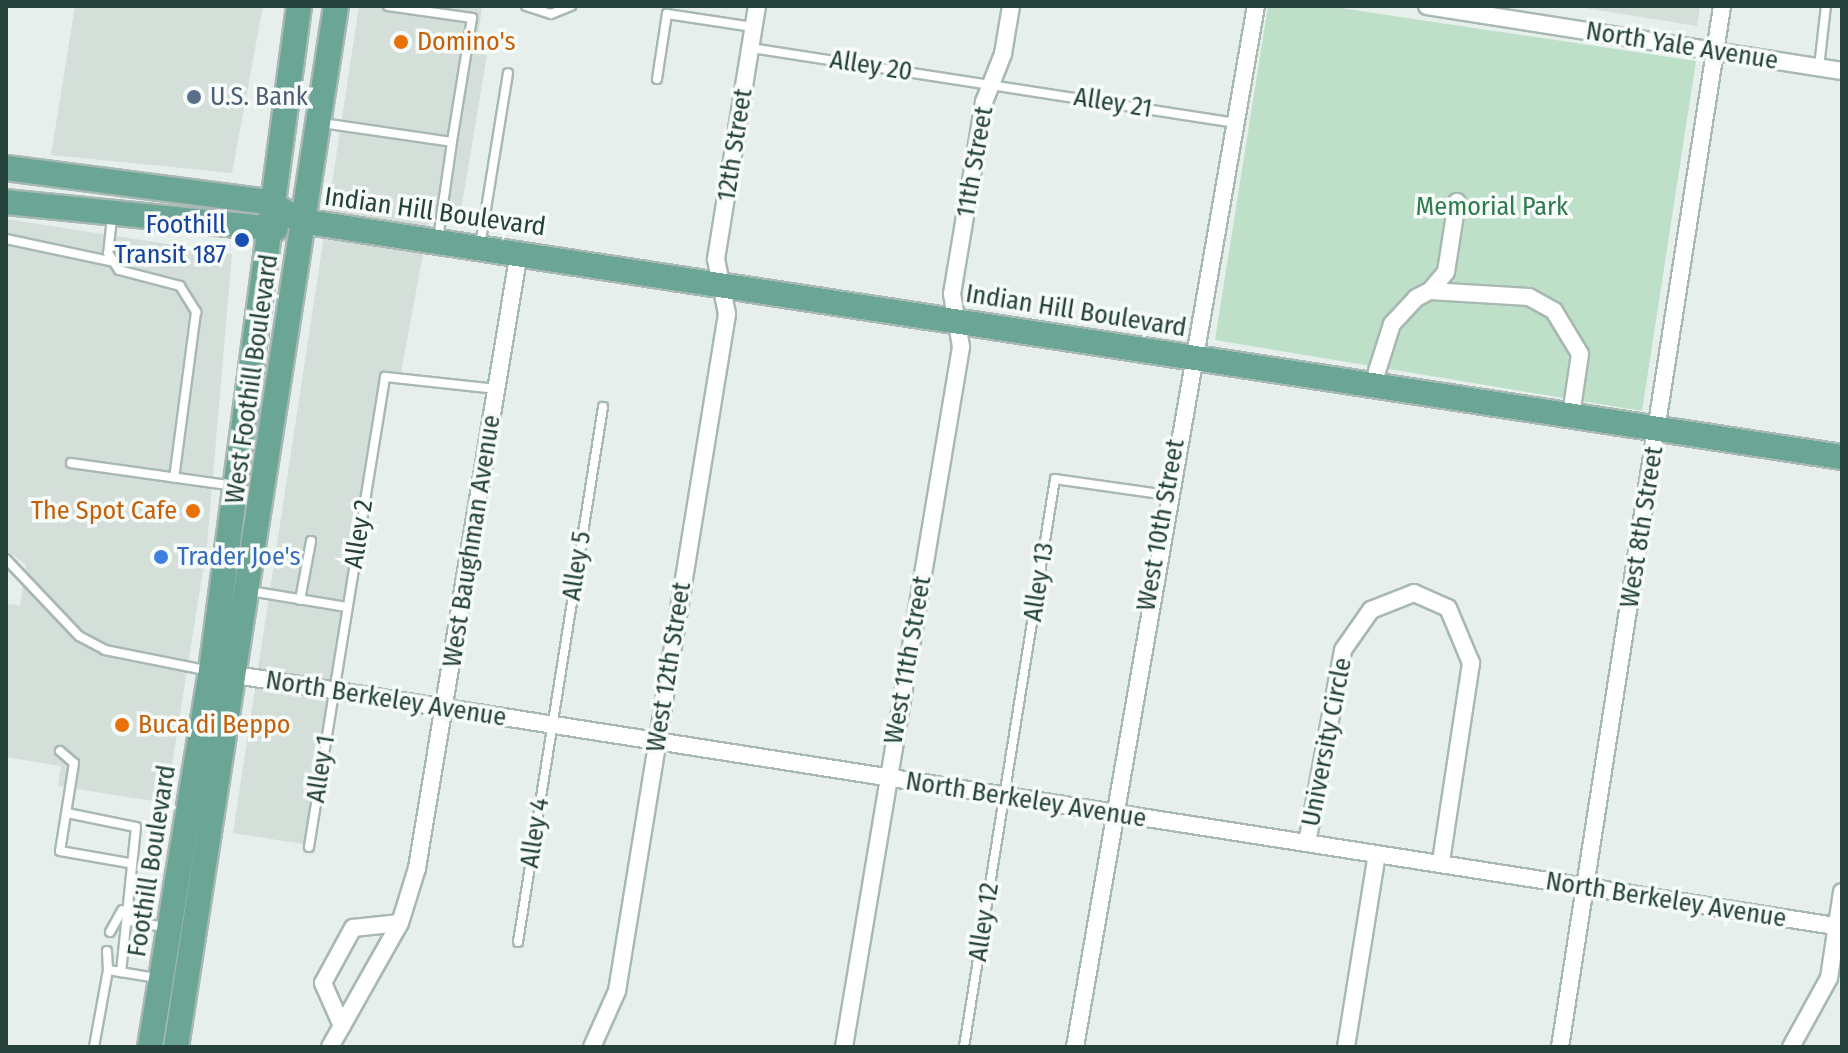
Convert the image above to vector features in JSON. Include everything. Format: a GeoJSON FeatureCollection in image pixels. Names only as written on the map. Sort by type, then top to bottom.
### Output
{"type":"FeatureCollection","features":[{"type":"Feature","properties":{"kind":"main road"},"geometry":{"type":"LineString","coordinates":[[263,233],[299,6]]}},
{"type":"Feature","properties":{"kind":"main road"},"geometry":{"type":"LineString","coordinates":[[301,221],[336,6]]}},
{"type":"Feature","properties":{"kind":"main road","name":"Indian Hill Boulevard"},"geometry":{"type":"LineString","coordinates":[[6,168],[268,202],[301,221],[723,283],[1195,359],[1842,457]]}},
{"type":"Feature","properties":{"kind":"main road","name":"Indian Hill Boulevard"},"geometry":{"type":"LineString","coordinates":[[6,202],[263,233],[301,221]]}},
{"type":"Feature","properties":{"kind":"main road","name":"West Foothill Boulevard"},"geometry":{"type":"LineString","coordinates":[[250,591],[301,221]]}},
{"type":"Feature","properties":{"kind":"main road","name":"West Foothill Boulevard"},"geometry":{"type":"LineString","coordinates":[[229,542],[263,233]]}},
{"type":"Feature","properties":{"kind":"main road","name":"Foothill Boulevard"},"geometry":{"type":"LineString","coordinates":[[150,1047],[229,542]]}},
{"type":"Feature","properties":{"kind":"main road","name":"Foothill Boulevard"},"geometry":{"type":"LineString","coordinates":[[176,1047],[250,591]]}},
{"type":"Feature","properties":{"kind":"street","name":"12th Street"},"geometry":{"type":"LineString","coordinates":[[723,283],[716,259],[757,6]]}},
{"type":"Feature","properties":{"kind":"street","name":"11th Street"},"geometry":{"type":"LineString","coordinates":[[956,320],[952,294],[991,84],[1011,6]]}},
{"type":"Feature","properties":{"kind":"street","name":"West 10th Street"},"geometry":{"type":"LineString","coordinates":[[1075,1047],[1167,495],[1195,359],[1256,6]]}},
{"type":"Feature","properties":{"kind":"street","name":"North Yale Avenue"},"geometry":{"type":"LineString","coordinates":[[1427,6],[1842,71]]}},
{"type":"Feature","properties":{"kind":"street","name":"West 8th Street"},"geometry":{"type":"LineString","coordinates":[[1560,1047],[1722,6]]}},
{"type":"Feature","properties":{"kind":"street"},"geometry":{"type":"LineString","coordinates":[[1373,384],[1392,324],[1430,291],[1446,272],[1457,202]]}},
{"type":"Feature","properties":{"kind":"street","name":"West Baughman Avenue"},"geometry":{"type":"LineString","coordinates":[[330,1047],[400,923],[444,709],[519,252]]}},
{"type":"Feature","properties":{"kind":"street","name":"West 12th Street"},"geometry":{"type":"LineString","coordinates":[[592,1047],[617,991],[727,314],[723,283]]}},
{"type":"Feature","properties":{"kind":"street"},"geometry":{"type":"LineString","coordinates":[[1430,291],[1529,297],[1554,311],[1580,354],[1571,415]]}},
{"type":"Feature","properties":{"kind":"street","name":"West 11th Street"},"geometry":{"type":"LineString","coordinates":[[844,1047],[961,347],[956,320]]}},
{"type":"Feature","properties":{"kind":"street","name":"University Circle"},"geometry":{"type":"LineString","coordinates":[[1307,843],[1343,650],[1371,610],[1414,593],[1448,608],[1471,663],[1441,862]]}},
{"type":"Feature","properties":{"kind":"street","name":"North Berkeley Avenue"},"geometry":{"type":"LineString","coordinates":[[211,671],[1839,927]]}},
{"type":"Feature","properties":{"kind":"street"},"geometry":{"type":"LineString","coordinates":[[1346,1047],[1377,854]]}},
{"type":"Feature","properties":{"kind":"street"},"geometry":{"type":"LineString","coordinates":[[1791,1047],[1829,978],[1842,892]]}},
{"type":"Feature","properties":{"kind":"street"},"geometry":{"type":"LineString","coordinates":[[342,1026],[323,983],[353,928],[400,923]]}},
{"type":"Feature","properties":{"kind":"lane"},"geometry":{"type":"LineString","coordinates":[[388,6],[472,18],[438,240]]}},
{"type":"Feature","properties":{"kind":"lane"},"geometry":{"type":"LineString","coordinates":[[526,6],[551,14],[571,6]]}},
{"type":"Feature","properties":{"kind":"lane"},"geometry":{"type":"LineString","coordinates":[[1819,67],[1826,6]]}},
{"type":"Feature","properties":{"kind":"lane"},"geometry":{"type":"LineString","coordinates":[[657,79],[667,14],[754,27]]}},
{"type":"Feature","properties":{"kind":"lane","name":"Alley 20"},"geometry":{"type":"LineString","coordinates":[[751,48],[991,84]]}},
{"type":"Feature","properties":{"kind":"lane"},"geometry":{"type":"LineString","coordinates":[[480,246],[508,73]]}},
{"type":"Feature","properties":{"kind":"lane","name":"Alley 21"},"geometry":{"type":"LineString","coordinates":[[991,84],[1235,123]]}},
{"type":"Feature","properties":{"kind":"lane"},"geometry":{"type":"LineString","coordinates":[[317,122],[452,142]]}},
{"type":"Feature","properties":{"kind":"lane"},"geometry":{"type":"LineString","coordinates":[[112,217],[114,262],[119,270],[180,286],[196,312],[174,478]]}},
{"type":"Feature","properties":{"kind":"lane"},"geometry":{"type":"LineString","coordinates":[[6,239],[114,262]]}},
{"type":"Feature","properties":{"kind":"lane","name":"Alley 2"},"geometry":{"type":"LineString","coordinates":[[334,691],[385,377],[497,389]]}},
{"type":"Feature","properties":{"kind":"lane","name":"Alley 5"},"geometry":{"type":"LineString","coordinates":[[551,725],[603,407]]}},
{"type":"Feature","properties":{"kind":"lane"},"geometry":{"type":"LineString","coordinates":[[71,463],[235,487]]}},
{"type":"Feature","properties":{"kind":"lane","name":"Alley 13"},"geometry":{"type":"LineString","coordinates":[[1005,796],[1055,479],[1167,495]]}},
{"type":"Feature","properties":{"kind":"lane"},"geometry":{"type":"LineString","coordinates":[[300,600],[311,541]]}},
{"type":"Feature","properties":{"kind":"lane"},"geometry":{"type":"LineString","coordinates":[[6,559],[69,630],[105,650],[211,671]]}},
{"type":"Feature","properties":{"kind":"lane"},"geometry":{"type":"LineString","coordinates":[[250,591],[347,607]]}},
{"type":"Feature","properties":{"kind":"lane","name":"Alley 1"},"geometry":{"type":"LineString","coordinates":[[309,847],[334,691]]}},
{"type":"Feature","properties":{"kind":"lane","name":"Alley 4"},"geometry":{"type":"LineString","coordinates":[[518,942],[551,725]]}},
{"type":"Feature","properties":{"kind":"lane"},"geometry":{"type":"LineString","coordinates":[[60,751],[74,763],[60,851],[129,863]]}},
{"type":"Feature","properties":{"kind":"lane","name":"Alley 12"},"geometry":{"type":"LineString","coordinates":[[964,1047],[1005,796]]}},
{"type":"Feature","properties":{"kind":"lane"},"geometry":{"type":"LineString","coordinates":[[67,813],[136,827],[122,910],[110,932]]}},
{"type":"Feature","properties":{"kind":"lane"},"geometry":{"type":"LineString","coordinates":[[122,910],[130,921],[169,928]]}},
{"type":"Feature","properties":{"kind":"lane"},"geometry":{"type":"LineString","coordinates":[[121,972],[130,921]]}},
{"type":"Feature","properties":{"kind":"lane"},"geometry":{"type":"LineString","coordinates":[[94,1047],[108,970],[107,951]]}},
{"type":"Feature","properties":{"kind":"lane"},"geometry":{"type":"LineString","coordinates":[[108,970],[161,978]]}},
{"type":"Feature","properties":{"kind":"shaded area"},"geometry":{"type":"Polygon","coordinates":[[[75,6],[263,6],[232,173],[51,155],[75,6]]]}},
{"type":"Feature","properties":{"kind":"shaded area"},"geometry":{"type":"Polygon","coordinates":[[[359,6],[482,6],[476,53],[487,55],[460,216],[431,211],[400,378],[391,377],[315,846],[233,833],[359,6]]]}},
{"type":"Feature","properties":{"kind":"shaded area"},"geometry":{"type":"Polygon","coordinates":[[[1573,6],[1700,6],[1697,26],[1573,6]]]}},
{"type":"Feature","properties":{"kind":"shaded area"},"geometry":{"type":"Polygon","coordinates":[[[6,219],[232,254],[207,545],[166,803],[58,786],[61,766],[6,757],[6,613],[7,604],[20,605],[26,565],[6,550],[6,219]]]}},
{"type":"Feature","properties":{"kind":"green space","name":"Memorial Park"},"geometry":{"type":"Polygon","coordinates":[[[1268,6],[1327,6],[1696,61],[1642,411],[1215,340],[1268,6]]]}},
{"type":"Feature","properties":{"kind":"place","name":"Domino's"},"geometry":{"type":"Point","coordinates":[401,42]}},
{"type":"Feature","properties":{"kind":"place","name":"U.S. Bank"},"geometry":{"type":"Point","coordinates":[194,97]}},
{"type":"Feature","properties":{"kind":"place","name":"Foothill Transit 187"},"geometry":{"type":"Point","coordinates":[242,240]}},
{"type":"Feature","properties":{"kind":"place","name":"The Spot Cafe"},"geometry":{"type":"Point","coordinates":[193,511]}},
{"type":"Feature","properties":{"kind":"place","name":"Trader Joe's"},"geometry":{"type":"Point","coordinates":[161,557]}},
{"type":"Feature","properties":{"kind":"place","name":"Buca di Beppo"},"geometry":{"type":"Point","coordinates":[122,725]}}]}
